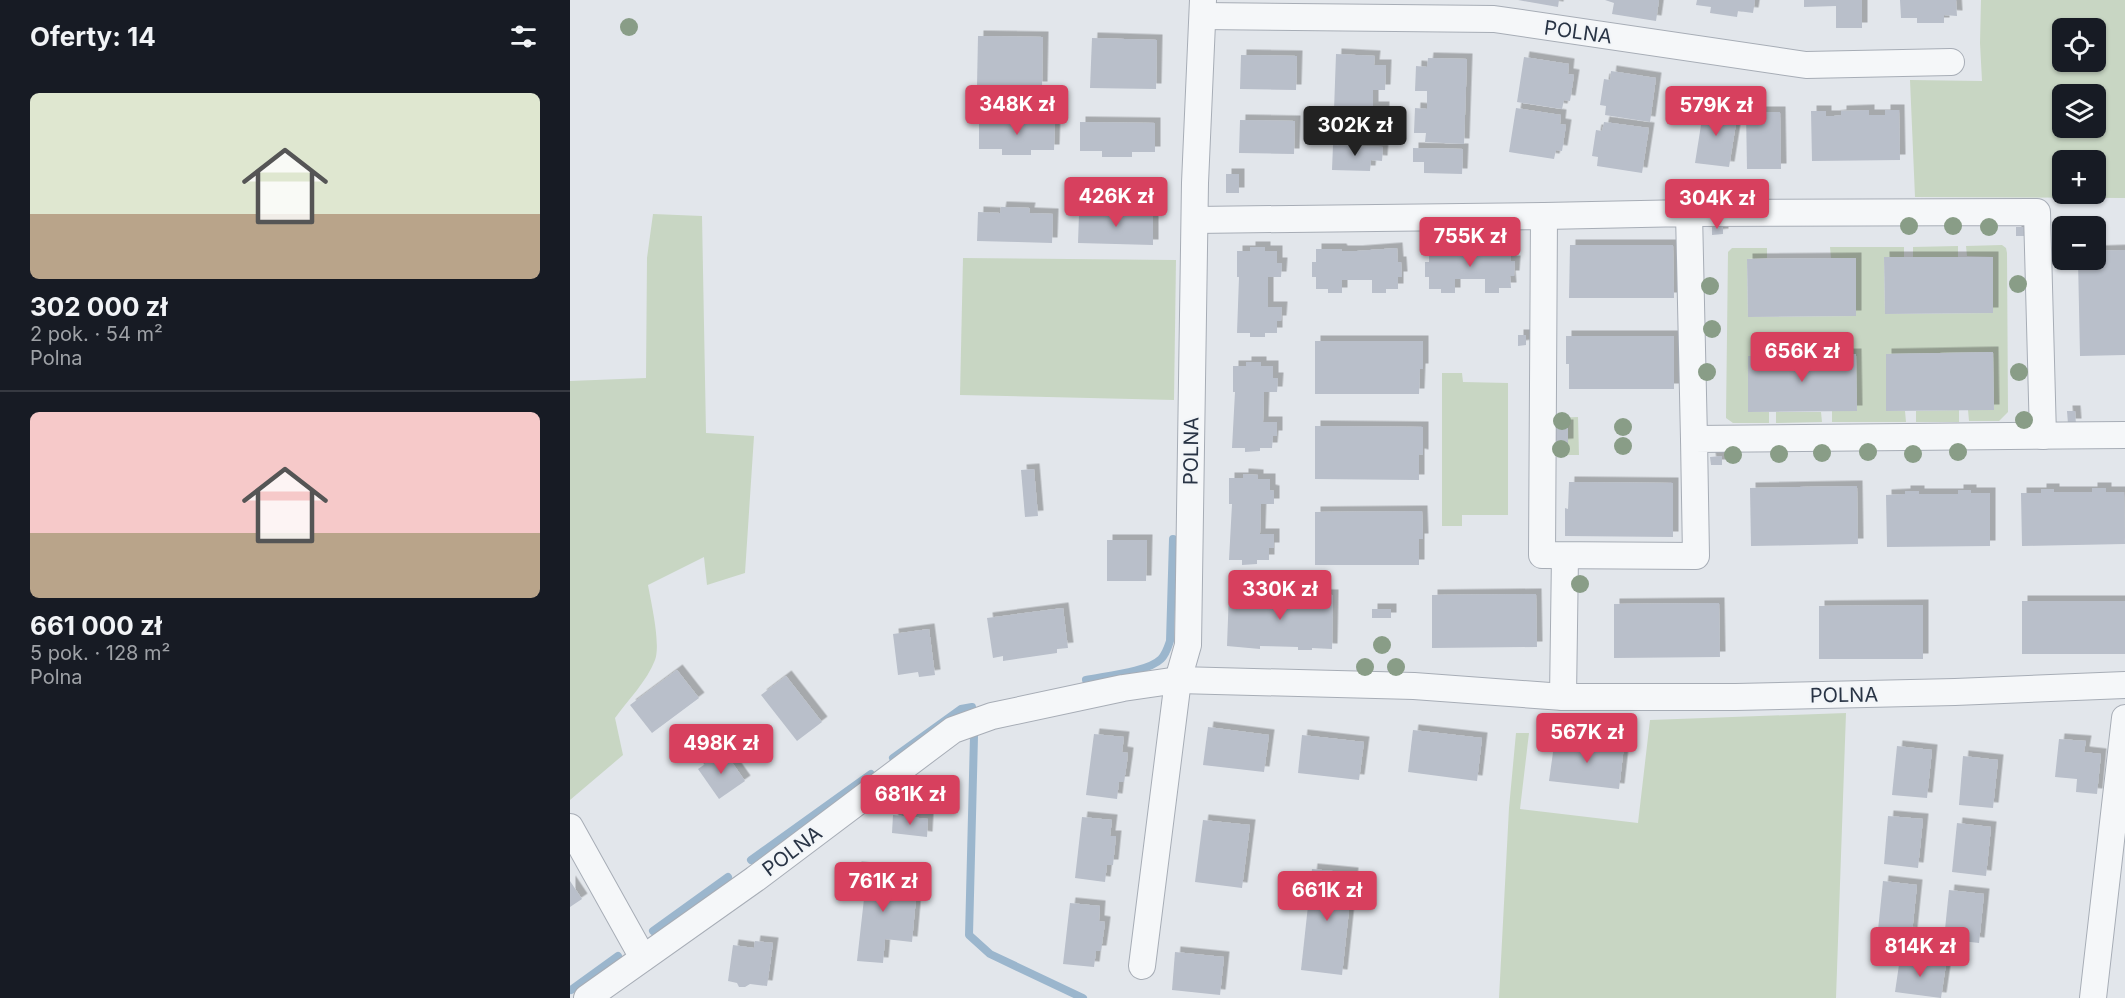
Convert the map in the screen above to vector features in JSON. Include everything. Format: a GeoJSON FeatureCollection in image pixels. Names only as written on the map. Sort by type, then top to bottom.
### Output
{"type":"FeatureCollection","features":[{"type":"Feature","properties":{"kind":"street","name":"POLNA"},"geometry":{"type":"LineString","coordinates":[[1142,966],[1178,680],[1188,645],[1195,183],[1203,8],[1494,20],[1806,65],[1951,62]]}},
{"type":"Feature","properties":{"kind":"street"},"geometry":{"type":"LineString","coordinates":[[1195,220],[1689,213],[2037,212],[2043,436]]}},
{"type":"Feature","properties":{"kind":"street"},"geometry":{"type":"LineString","coordinates":[[1544,216],[1542,555],[1696,556],[1689,213]]}},
{"type":"Feature","properties":{"kind":"street"},"geometry":{"type":"LineString","coordinates":[[1695,439],[2125,435]]}},
{"type":"Feature","properties":{"kind":"street"},"geometry":{"type":"LineString","coordinates":[[1563,697],[1565,556]]}},
{"type":"Feature","properties":{"kind":"street","name":"POLNA"},"geometry":{"type":"LineString","coordinates":[[587,998],[755,879],[953,730],[992,717],[1123,688],[1178,680],[1414,686],[1563,697],[1801,696],[2125,685]]}},
{"type":"Feature","properties":{"kind":"street"},"geometry":{"type":"LineString","coordinates":[[2092,998],[2125,718]]}},
{"type":"Feature","properties":{"kind":"street"},"geometry":{"type":"LineString","coordinates":[[570,827],[643,958]]}},
{"type":"Feature","properties":{"kind":"green space"},"geometry":{"type":"Polygon","coordinates":[[[1981,0],[2125,0],[2125,198],[2106,198],[2106,150],[2052,150],[2052,198],[1915,197],[1910,80],[1982,81],[1981,0]]]}},
{"type":"Feature","properties":{"kind":"green space"},"geometry":{"type":"Polygon","coordinates":[[[653,214],[702,216],[706,433],[754,436],[745,573],[707,585],[704,557],[648,585],[655,623],[657,653],[647,675],[615,718],[623,755],[570,800],[570,381],[646,378],[647,258],[653,214]]]}},
{"type":"Feature","properties":{"kind":"green space"},"geometry":{"type":"Polygon","coordinates":[[[2002,245],[2006,248],[2007,253],[2008,412],[1999,421],[1969,421],[1968,410],[1994,409],[1993,352],[1886,354],[1886,411],[1905,411],[1906,422],[1832,422],[1832,411],[1857,411],[1856,354],[1748,356],[1748,412],[1769,412],[1769,423],[1733,423],[1726,418],[1728,252],[1732,248],[1767,248],[1767,258],[1747,259],[1748,317],[1856,316],[1856,258],[1831,258],[1830,247],[1904,247],[1904,257],[1884,257],[1885,314],[1993,313],[1993,257],[1967,256],[1966,246],[2002,245]]]}},
{"type":"Feature","properties":{"kind":"green space"},"geometry":{"type":"Polygon","coordinates":[[[1958,246],[1958,257],[1913,257],[1913,247],[1958,246]]]}},
{"type":"Feature","properties":{"kind":"green space"},"geometry":{"type":"Polygon","coordinates":[[[963,258],[1176,260],[1174,400],[960,395],[963,258]]]}},
{"type":"Feature","properties":{"kind":"green space"},"geometry":{"type":"Polygon","coordinates":[[[1442,373],[1462,373],[1463,382],[1508,383],[1508,515],[1462,515],[1462,526],[1442,526],[1442,373]]]}},
{"type":"Feature","properties":{"kind":"green space"},"geometry":{"type":"Polygon","coordinates":[[[1959,410],[1959,422],[1916,422],[1916,411],[1959,410]]]}},
{"type":"Feature","properties":{"kind":"green space"},"geometry":{"type":"Polygon","coordinates":[[[1776,412],[1821,412],[1822,422],[1776,423],[1776,412]]]}},
{"type":"Feature","properties":{"kind":"green space"},"geometry":{"type":"Polygon","coordinates":[[[1578,417],[1579,455],[1553,455],[1553,418],[1578,417]]]}},
{"type":"Feature","properties":{"kind":"green space"},"geometry":{"type":"Polygon","coordinates":[[[1846,713],[1836,998],[1499,998],[1509,808],[1516,733],[1529,733],[1520,809],[1638,823],[1650,720],[1846,713]]]}},
{"type":"Feature","properties":{"kind":"building"},"geometry":{"type":"Polygon","coordinates":[[[1518,0],[1559,0],[1558,7],[1518,0]]]}},
{"type":"Feature","properties":{"kind":"building"},"geometry":{"type":"Polygon","coordinates":[[[1605,0],[1659,0],[1656,21],[1612,14],[1614,3],[1605,0]]]}},
{"type":"Feature","properties":{"kind":"building"},"geometry":{"type":"Polygon","coordinates":[[[1697,0],[1755,0],[1753,13],[1738,11],[1737,17],[1710,13],[1711,7],[1696,5],[1697,0]]]}},
{"type":"Feature","properties":{"kind":"building"},"geometry":{"type":"Polygon","coordinates":[[[1804,0],[1862,0],[1862,28],[1836,28],[1836,6],[1804,7],[1804,0]]]}},
{"type":"Feature","properties":{"kind":"building"},"geometry":{"type":"Polygon","coordinates":[[[1900,0],[1956,0],[1957,16],[1944,15],[1944,23],[1917,23],[1917,18],[1901,18],[1900,0]]]}},
{"type":"Feature","properties":{"kind":"building"},"geometry":{"type":"Polygon","coordinates":[[[978,36],[1043,37],[1042,87],[977,86],[978,36]]]}},
{"type":"Feature","properties":{"kind":"building"},"geometry":{"type":"Polygon","coordinates":[[[1092,38],[1157,40],[1156,89],[1090,88],[1092,38]]]}},
{"type":"Feature","properties":{"kind":"building"},"geometry":{"type":"Polygon","coordinates":[[[1336,54],[1375,56],[1374,65],[1386,65],[1385,90],[1373,90],[1373,107],[1384,107],[1383,132],[1372,132],[1371,141],[1333,139],[1336,54]]]}},
{"type":"Feature","properties":{"kind":"building"},"geometry":{"type":"Polygon","coordinates":[[[1241,55],[1297,56],[1296,90],[1240,89],[1241,55]]]}},
{"type":"Feature","properties":{"kind":"building"},"geometry":{"type":"Polygon","coordinates":[[[1524,57],[1569,64],[1568,74],[1574,75],[1570,101],[1564,100],[1562,109],[1517,102],[1524,57]]]}},
{"type":"Feature","properties":{"kind":"building"},"geometry":{"type":"Polygon","coordinates":[[[1428,58],[1467,59],[1464,144],[1425,142],[1426,133],[1414,133],[1415,108],[1427,109],[1427,91],[1415,91],[1416,66],[1427,67],[1428,58]]]}},
{"type":"Feature","properties":{"kind":"building"},"geometry":{"type":"Polygon","coordinates":[[[1611,71],[1656,78],[1650,122],[1605,115],[1606,106],[1600,105],[1604,79],[1610,80],[1611,71]]]}},
{"type":"Feature","properties":{"kind":"building"},"geometry":{"type":"Polygon","coordinates":[[[1704,106],[1738,111],[1729,167],[1695,163],[1704,106]]]}},
{"type":"Feature","properties":{"kind":"building"},"geometry":{"type":"Polygon","coordinates":[[[1516,108],[1561,115],[1560,124],[1566,125],[1562,151],[1556,150],[1554,159],[1509,152],[1516,108]]]}},
{"type":"Feature","properties":{"kind":"building"},"geometry":{"type":"Polygon","coordinates":[[[1869,110],[1869,115],[1885,115],[1885,110],[1899,110],[1900,160],[1812,161],[1811,111],[1826,111],[1826,116],[1834,116],[1841,115],[1841,111],[1869,110]]]}},
{"type":"Feature","properties":{"kind":"building"},"geometry":{"type":"Polygon","coordinates":[[[1746,112],[1780,112],[1781,169],[1747,169],[1746,112]]]}},
{"type":"Feature","properties":{"kind":"building"},"geometry":{"type":"Polygon","coordinates":[[[979,119],[1055,121],[1054,150],[1031,150],[1031,155],[1002,155],[1002,149],[979,149],[979,119]]]}},
{"type":"Feature","properties":{"kind":"building"},"geometry":{"type":"Polygon","coordinates":[[[1240,120],[1295,121],[1294,154],[1239,153],[1240,120]]]}},
{"type":"Feature","properties":{"kind":"building"},"geometry":{"type":"Polygon","coordinates":[[[1080,122],[1155,123],[1155,152],[1132,152],[1132,157],[1102,157],[1102,151],[1080,151],[1080,122]]]}},
{"type":"Feature","properties":{"kind":"building"},"geometry":{"type":"Polygon","coordinates":[[[1604,122],[1649,128],[1642,173],[1597,166],[1598,157],[1592,156],[1596,130],[1602,131],[1604,122]]]}},
{"type":"Feature","properties":{"kind":"building"},"geometry":{"type":"Polygon","coordinates":[[[1333,145],[1383,147],[1382,161],[1371,160],[1370,171],[1332,170],[1333,145]]]}},
{"type":"Feature","properties":{"kind":"building"},"geometry":{"type":"Polygon","coordinates":[[[1413,148],[1463,149],[1462,174],[1424,173],[1424,162],[1413,162],[1413,148]]]}},
{"type":"Feature","properties":{"kind":"building"},"geometry":{"type":"Polygon","coordinates":[[[1226,174],[1239,174],[1239,193],[1226,193],[1226,174]]]}},
{"type":"Feature","properties":{"kind":"building"},"geometry":{"type":"Polygon","coordinates":[[[1001,207],[1030,208],[1029,213],[1053,214],[1052,243],[977,241],[978,212],[1000,213],[1001,207]]]}},
{"type":"Feature","properties":{"kind":"building"},"geometry":{"type":"Polygon","coordinates":[[[1101,209],[1131,210],[1130,215],[1153,216],[1153,245],[1078,243],[1079,214],[1101,215],[1101,209]]]}},
{"type":"Feature","properties":{"kind":"building"},"geometry":{"type":"Polygon","coordinates":[[[1723,226],[1723,234],[1712,235],[1712,227],[1723,226]]]}},
{"type":"Feature","properties":{"kind":"building"},"geometry":{"type":"Polygon","coordinates":[[[2016,227],[2030,227],[2030,236],[2016,236],[2016,227]]]}},
{"type":"Feature","properties":{"kind":"building"},"geometry":{"type":"Polygon","coordinates":[[[1570,245],[1673,245],[1674,298],[1569,298],[1570,245]]]}},
{"type":"Feature","properties":{"kind":"building"},"geometry":{"type":"Polygon","coordinates":[[[1250,247],[1265,247],[1265,251],[1277,251],[1277,263],[1282,263],[1281,277],[1268,277],[1268,307],[1282,307],[1281,321],[1277,321],[1277,333],[1265,333],[1265,337],[1250,337],[1250,333],[1237,333],[1239,277],[1237,277],[1237,251],[1250,251],[1250,247]]]}},
{"type":"Feature","properties":{"kind":"building"},"geometry":{"type":"Polygon","coordinates":[[[1397,248],[1402,277],[1398,277],[1398,289],[1386,289],[1386,293],[1372,293],[1372,280],[1342,280],[1342,293],[1328,293],[1328,289],[1316,289],[1316,277],[1312,277],[1312,262],[1316,262],[1316,249],[1357,251],[1397,248]]]}},
{"type":"Feature","properties":{"kind":"building"},"geometry":{"type":"Polygon","coordinates":[[[1429,248],[1455,248],[1454,251],[1510,248],[1511,261],[1515,261],[1514,276],[1510,276],[1511,288],[1499,288],[1499,293],[1485,293],[1485,279],[1455,279],[1455,293],[1441,293],[1441,289],[1429,289],[1429,277],[1425,277],[1425,262],[1429,262],[1429,248]]]}},
{"type":"Feature","properties":{"kind":"building"},"geometry":{"type":"Polygon","coordinates":[[[2125,250],[2125,355],[2080,356],[2078,270],[2106,270],[2106,251],[2125,250]]]}},
{"type":"Feature","properties":{"kind":"building"},"geometry":{"type":"Polygon","coordinates":[[[1884,257],[1993,257],[1993,313],[1885,314],[1884,257]]]}},
{"type":"Feature","properties":{"kind":"building"},"geometry":{"type":"Polygon","coordinates":[[[1856,258],[1856,316],[1748,317],[1747,259],[1856,258]]]}},
{"type":"Feature","properties":{"kind":"building"},"geometry":{"type":"Polygon","coordinates":[[[1518,335],[1526,335],[1526,345],[1518,346],[1518,335]]]}},
{"type":"Feature","properties":{"kind":"building"},"geometry":{"type":"Polygon","coordinates":[[[1566,336],[1674,336],[1674,389],[1569,389],[1566,336]]]}},
{"type":"Feature","properties":{"kind":"building"},"geometry":{"type":"Polygon","coordinates":[[[1315,341],[1423,341],[1423,369],[1420,369],[1419,394],[1315,394],[1315,341]]]}},
{"type":"Feature","properties":{"kind":"building"},"geometry":{"type":"Polygon","coordinates":[[[1993,352],[1994,410],[1886,411],[1886,354],[1993,352]]]}},
{"type":"Feature","properties":{"kind":"building"},"geometry":{"type":"Polygon","coordinates":[[[1856,354],[1857,411],[1748,412],[1748,356],[1856,354]]]}},
{"type":"Feature","properties":{"kind":"building"},"geometry":{"type":"Polygon","coordinates":[[[1246,362],[1261,362],[1261,366],[1273,366],[1273,378],[1278,378],[1277,392],[1264,392],[1263,422],[1277,422],[1277,436],[1273,436],[1272,448],[1260,448],[1260,451],[1245,452],[1245,448],[1232,448],[1235,392],[1233,392],[1233,366],[1246,366],[1246,362]]]}},
{"type":"Feature","properties":{"kind":"building"},"geometry":{"type":"Polygon","coordinates":[[[2067,411],[2075,411],[2076,424],[2068,424],[2067,411]]]}},
{"type":"Feature","properties":{"kind":"building"},"geometry":{"type":"Polygon","coordinates":[[[1555,425],[1568,425],[1568,444],[1555,445],[1555,425]]]}},
{"type":"Feature","properties":{"kind":"building"},"geometry":{"type":"Polygon","coordinates":[[[1315,426],[1423,427],[1423,455],[1419,454],[1419,480],[1315,479],[1315,426]]]}},
{"type":"Feature","properties":{"kind":"building"},"geometry":{"type":"Polygon","coordinates":[[[1722,456],[1722,465],[1711,465],[1710,457],[1722,456]]]}},
{"type":"Feature","properties":{"kind":"building"},"geometry":{"type":"Polygon","coordinates":[[[1034,469],[1038,516],[1025,517],[1021,470],[1034,469]]]}},
{"type":"Feature","properties":{"kind":"building"},"geometry":{"type":"Polygon","coordinates":[[[1243,474],[1258,475],[1258,479],[1270,479],[1270,490],[1274,491],[1274,504],[1261,504],[1260,534],[1274,534],[1274,548],[1269,548],[1269,560],[1257,560],[1257,564],[1242,565],[1242,560],[1229,560],[1232,504],[1229,504],[1229,478],[1243,478],[1243,474]]]}},
{"type":"Feature","properties":{"kind":"building"},"geometry":{"type":"Polygon","coordinates":[[[1569,482],[1673,483],[1673,537],[1565,536],[1565,508],[1568,509],[1569,482]]]}},
{"type":"Feature","properties":{"kind":"building"},"geometry":{"type":"Polygon","coordinates":[[[1857,486],[1858,544],[1751,546],[1750,488],[1857,486]]]}},
{"type":"Feature","properties":{"kind":"building"},"geometry":{"type":"Polygon","coordinates":[[[2092,488],[2106,488],[2106,492],[2124,492],[2125,544],[2022,546],[2021,493],[2041,493],[2041,489],[2054,489],[2054,492],[2092,492],[2092,488]]]}},
{"type":"Feature","properties":{"kind":"building"},"geometry":{"type":"Polygon","coordinates":[[[1958,490],[1990,493],[1990,546],[1887,547],[1886,495],[1905,494],[1905,491],[1919,491],[1919,494],[1958,494],[1958,490]]]}},
{"type":"Feature","properties":{"kind":"building"},"geometry":{"type":"Polygon","coordinates":[[[1422,511],[1423,539],[1419,539],[1419,565],[1315,565],[1315,512],[1422,511]]]}},
{"type":"Feature","properties":{"kind":"building"},"geometry":{"type":"Polygon","coordinates":[[[1107,540],[1147,540],[1146,581],[1107,581],[1107,540]]]}},
{"type":"Feature","properties":{"kind":"building"},"geometry":{"type":"Polygon","coordinates":[[[1229,592],[1333,595],[1332,649],[1298,650],[1298,647],[1260,646],[1260,649],[1227,646],[1229,592]]]}},
{"type":"Feature","properties":{"kind":"building"},"geometry":{"type":"Polygon","coordinates":[[[1536,594],[1537,647],[1432,648],[1432,595],[1536,594]]]}},
{"type":"Feature","properties":{"kind":"building"},"geometry":{"type":"Polygon","coordinates":[[[2022,601],[2125,601],[2125,654],[2022,654],[2022,601]]]}},
{"type":"Feature","properties":{"kind":"building"},"geometry":{"type":"Polygon","coordinates":[[[1719,603],[1720,657],[1614,658],[1614,604],[1719,603]]]}},
{"type":"Feature","properties":{"kind":"building"},"geometry":{"type":"Polygon","coordinates":[[[1923,605],[1923,659],[1819,659],[1819,606],[1923,605]]]}},
{"type":"Feature","properties":{"kind":"building"},"geometry":{"type":"Polygon","coordinates":[[[1063,608],[1068,648],[1057,649],[1057,653],[1003,661],[1003,656],[993,658],[987,618],[1063,608]]]}},
{"type":"Feature","properties":{"kind":"building"},"geometry":{"type":"Polygon","coordinates":[[[1372,609],[1391,609],[1391,618],[1372,618],[1372,609]]]}},
{"type":"Feature","properties":{"kind":"building"},"geometry":{"type":"Polygon","coordinates":[[[929,629],[935,675],[919,677],[918,672],[898,675],[893,634],[929,629]]]}},
{"type":"Feature","properties":{"kind":"building"},"geometry":{"type":"Polygon","coordinates":[[[677,670],[699,698],[652,733],[630,705],[677,670]]]}},
{"type":"Feature","properties":{"kind":"building"},"geometry":{"type":"Polygon","coordinates":[[[786,676],[822,722],[797,741],[761,695],[786,676]]]}},
{"type":"Feature","properties":{"kind":"building"},"geometry":{"type":"Polygon","coordinates":[[[1208,727],[1269,735],[1264,772],[1203,765],[1208,727]]]}},
{"type":"Feature","properties":{"kind":"building"},"geometry":{"type":"Polygon","coordinates":[[[1413,730],[1482,738],[1477,781],[1408,772],[1413,730]]]}},
{"type":"Feature","properties":{"kind":"building"},"geometry":{"type":"Polygon","coordinates":[[[1094,734],[1124,737],[1122,752],[1128,753],[1127,762],[1124,782],[1119,782],[1117,799],[1086,795],[1094,734]]]}},
{"type":"Feature","properties":{"kind":"building"},"geometry":{"type":"Polygon","coordinates":[[[1302,735],[1364,742],[1359,780],[1298,773],[1302,735]]]}},
{"type":"Feature","properties":{"kind":"building"},"geometry":{"type":"Polygon","coordinates":[[[1555,738],[1624,746],[1619,789],[1549,781],[1555,738]]]}},
{"type":"Feature","properties":{"kind":"building"},"geometry":{"type":"Polygon","coordinates":[[[2059,739],[2086,741],[2084,752],[2101,754],[2097,794],[2076,792],[2077,779],[2055,777],[2059,739]]]}},
{"type":"Feature","properties":{"kind":"building"},"geometry":{"type":"Polygon","coordinates":[[[1897,746],[1932,750],[1927,798],[1892,795],[1897,746]]]}},
{"type":"Feature","properties":{"kind":"building"},"geometry":{"type":"Polygon","coordinates":[[[724,751],[745,781],[719,799],[698,769],[724,751]]]}},
{"type":"Feature","properties":{"kind":"building"},"geometry":{"type":"Polygon","coordinates":[[[1963,756],[1998,760],[1993,808],[1959,805],[1963,756]]]}},
{"type":"Feature","properties":{"kind":"building"},"geometry":{"type":"Polygon","coordinates":[[[893,815],[928,819],[927,837],[892,833],[893,815]]]}},
{"type":"Feature","properties":{"kind":"building"},"geometry":{"type":"Polygon","coordinates":[[[1888,816],[1923,819],[1918,868],[1884,864],[1888,816]]]}},
{"type":"Feature","properties":{"kind":"building"},"geometry":{"type":"Polygon","coordinates":[[[1082,817],[1112,820],[1110,836],[1116,836],[1113,865],[1107,865],[1105,882],[1075,878],[1082,817]]]}},
{"type":"Feature","properties":{"kind":"building"},"geometry":{"type":"Polygon","coordinates":[[[1203,820],[1250,825],[1242,888],[1195,882],[1203,820]]]}},
{"type":"Feature","properties":{"kind":"building"},"geometry":{"type":"Polygon","coordinates":[[[1957,823],[1991,827],[1986,876],[1952,872],[1957,823]]]}},
{"type":"Feature","properties":{"kind":"building"},"geometry":{"type":"Polygon","coordinates":[[[856,867],[890,871],[888,884],[917,887],[912,942],[885,939],[883,963],[857,961],[865,890],[854,889],[856,867]]]}},
{"type":"Feature","properties":{"kind":"building"},"geometry":{"type":"Polygon","coordinates":[[[1312,869],[1353,873],[1342,975],[1301,970],[1312,869]]]}},
{"type":"Feature","properties":{"kind":"building"},"geometry":{"type":"Polygon","coordinates":[[[570,881],[582,899],[570,907],[570,881]]]}},
{"type":"Feature","properties":{"kind":"building"},"geometry":{"type":"Polygon","coordinates":[[[1883,881],[1917,885],[1912,933],[1878,930],[1883,881]]]}},
{"type":"Feature","properties":{"kind":"building"},"geometry":{"type":"Polygon","coordinates":[[[1949,890],[1984,894],[1979,943],[1944,939],[1949,890]]]}},
{"type":"Feature","properties":{"kind":"building"},"geometry":{"type":"Polygon","coordinates":[[[1070,903],[1100,906],[1099,921],[1105,922],[1101,951],[1096,951],[1094,967],[1063,964],[1070,903]]]}},
{"type":"Feature","properties":{"kind":"building"},"geometry":{"type":"Polygon","coordinates":[[[755,941],[773,943],[767,986],[750,984],[739,987],[737,983],[728,981],[733,945],[754,948],[755,941]]]}},
{"type":"Feature","properties":{"kind":"building"},"geometry":{"type":"Polygon","coordinates":[[[1175,952],[1224,957],[1220,995],[1172,990],[1175,952]]]}},
{"type":"Feature","properties":{"kind":"building"},"geometry":{"type":"Polygon","coordinates":[[[1900,958],[1946,964],[1941,998],[1895,992],[1900,958]]]}},
{"type":"Feature","properties":{"kind":"waterway"},"geometry":{"type":"LineString","coordinates":[[1086,680],[1146,667],[1164,655],[1170,641],[1173,539]]}},
{"type":"Feature","properties":{"kind":"waterway"},"geometry":{"type":"LineString","coordinates":[[893,758],[961,709],[972,707]]}},
{"type":"Feature","properties":{"kind":"waterway"},"geometry":{"type":"LineString","coordinates":[[974,736],[969,935],[990,954],[1083,998]]}},
{"type":"Feature","properties":{"kind":"waterway"},"geometry":{"type":"LineString","coordinates":[[751,860],[871,774]]}},
{"type":"Feature","properties":{"kind":"waterway"},"geometry":{"type":"LineString","coordinates":[[653,931],[728,877]]}},
{"type":"Feature","properties":{"kind":"waterway"},"geometry":{"type":"LineString","coordinates":[[571,990],[618,956]]}}]}
